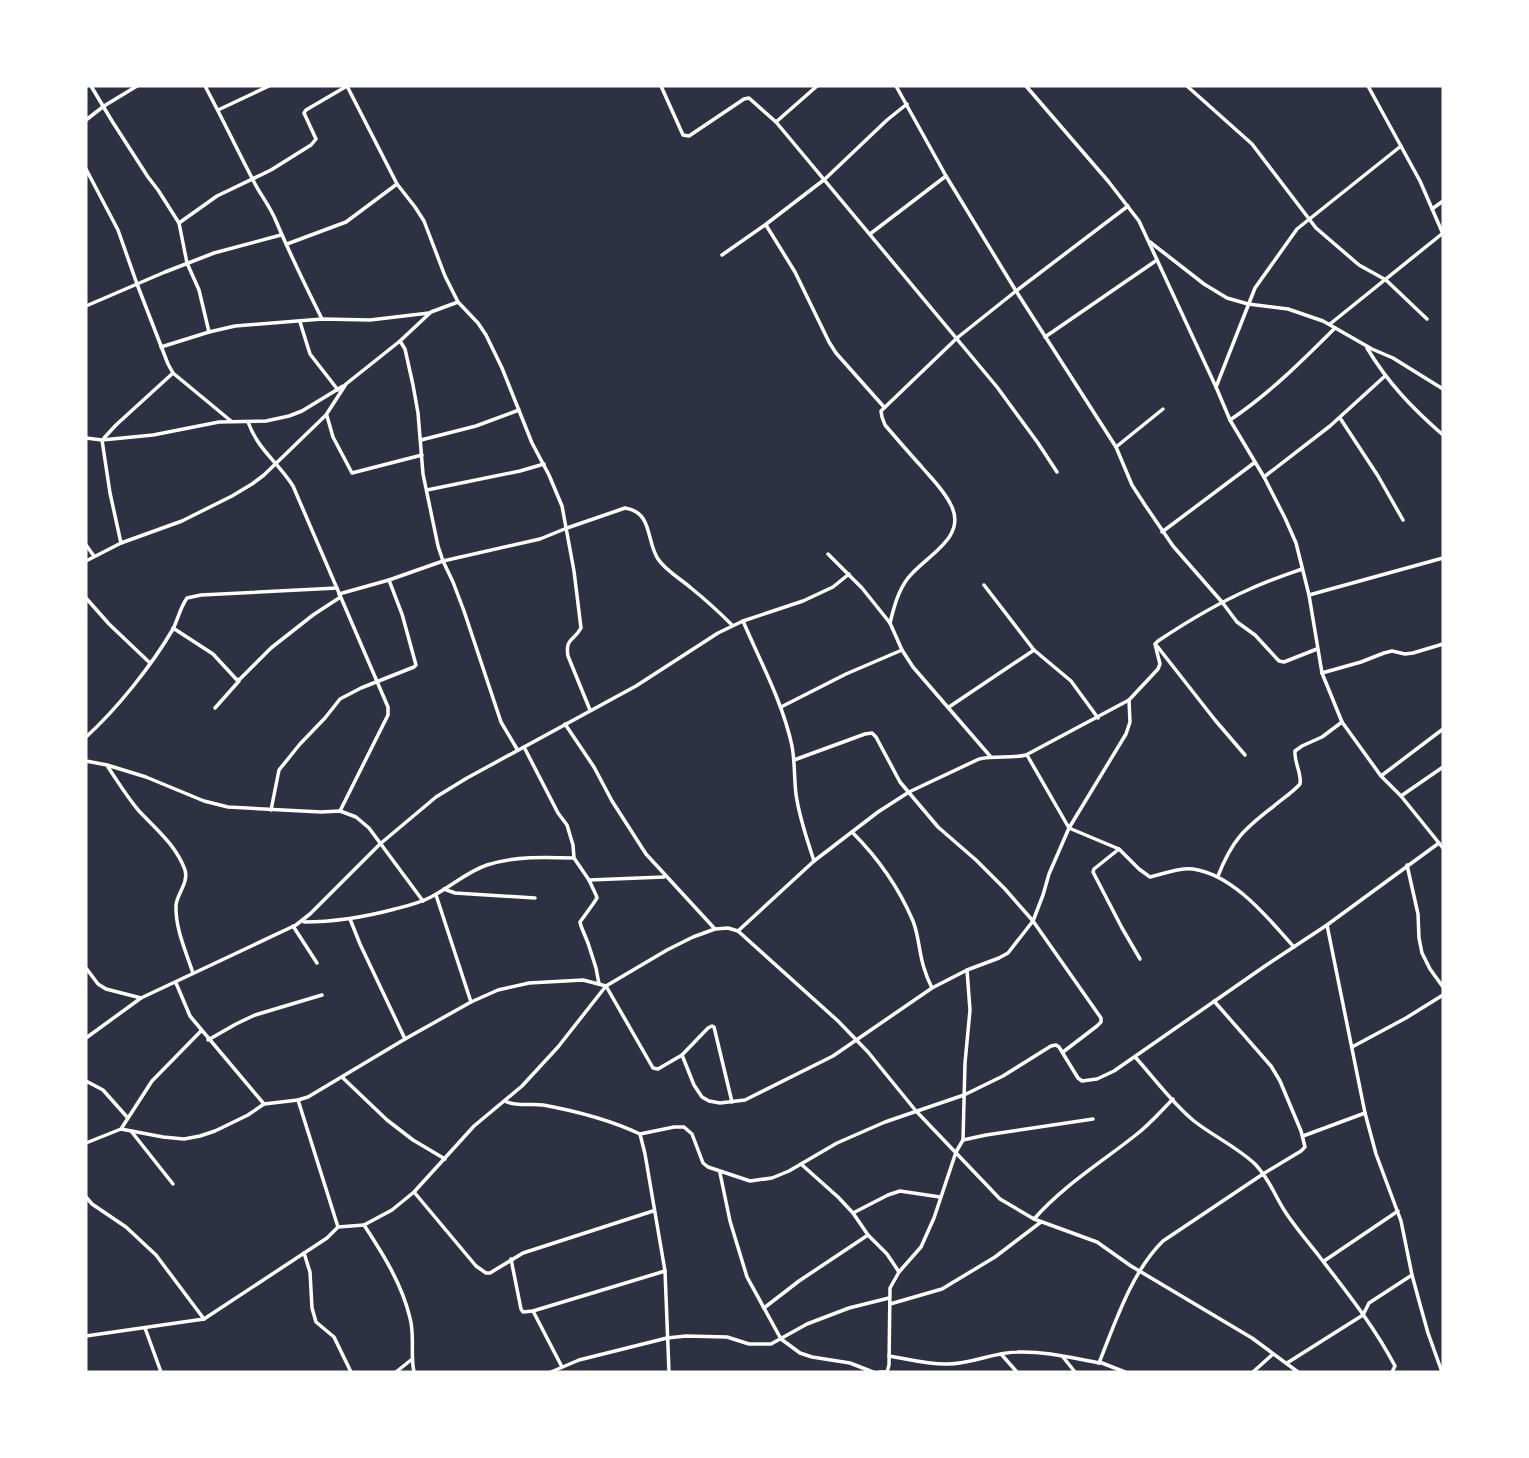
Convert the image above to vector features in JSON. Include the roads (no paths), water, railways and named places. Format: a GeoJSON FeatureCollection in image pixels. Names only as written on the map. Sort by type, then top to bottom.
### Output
{"type":"FeatureCollection","features":[{"type":"Feature","properties":{"kind":"street"},"geometry":{"type":"LineString","coordinates":[[92,86],[178,223],[187,263],[199,290],[209,332]]}},
{"type":"Feature","properties":{"kind":"street"},"geometry":{"type":"LineString","coordinates":[[86,120],[137,86]]}},
{"type":"Feature","properties":{"kind":"street"},"geometry":{"type":"LineString","coordinates":[[205,86],[276,220],[322,320]]}},
{"type":"Feature","properties":{"kind":"street"},"geometry":{"type":"LineString","coordinates":[[218,110],[269,86]]}},
{"type":"Feature","properties":{"kind":"street"},"geometry":{"type":"LineString","coordinates":[[178,223],[217,197],[271,170],[315,141],[315,135],[304,113],[347,86],[397,184],[424,221],[458,302],[486,335],[562,506],[581,628],[566,647],[590,710]]}},
{"type":"Feature","properties":{"kind":"street"},"geometry":{"type":"LineString","coordinates":[[661,86],[683,135],[689,136],[749,98],[776,122],[957,338],[1038,443],[1057,472]]}},
{"type":"Feature","properties":{"kind":"street"},"geometry":{"type":"LineString","coordinates":[[776,122],[817,86]]}},
{"type":"Feature","properties":{"kind":"street"},"geometry":{"type":"LineString","coordinates":[[896,86],[946,176],[1116,447],[1132,485],[1162,532],[1237,622],[1255,635],[1281,663],[1317,649]]}},
{"type":"Feature","properties":{"kind":"street"},"geometry":{"type":"LineString","coordinates":[[1187,86],[1252,144],[1316,228],[1345,255],[1386,280],[1427,319]]}},
{"type":"Feature","properties":{"kind":"street"},"geometry":{"type":"LineString","coordinates":[[1330,325],[1443,234],[1420,181],[1368,86]]}},
{"type":"Feature","properties":{"kind":"street"},"geometry":{"type":"LineString","coordinates":[[1030,87],[1139,221],[1230,421],[1264,477],[1296,543],[1309,595],[1322,673],[1342,722],[1381,776],[1401,796],[1443,848]]}},
{"type":"Feature","properties":{"kind":"street"},"geometry":{"type":"LineString","coordinates":[[722,255],[825,179],[907,104]]}},
{"type":"Feature","properties":{"kind":"street"},"geometry":{"type":"LineString","coordinates":[[1216,387],[1255,288],[1270,264],[1309,218],[1401,146]]}},
{"type":"Feature","properties":{"kind":"street"},"geometry":{"type":"LineString","coordinates":[[86,169],[118,230],[160,348],[173,373],[231,421]]}},
{"type":"Feature","properties":{"kind":"street"},"geometry":{"type":"LineString","coordinates":[[869,235],[946,176]]}},
{"type":"Feature","properties":{"kind":"street"},"geometry":{"type":"LineString","coordinates":[[287,244],[346,222],[397,184]]}},
{"type":"Feature","properties":{"kind":"street"},"geometry":{"type":"LineString","coordinates":[[1432,209],[1443,201]]}},
{"type":"Feature","properties":{"kind":"street"},"geometry":{"type":"LineString","coordinates":[[890,623],[895,603],[908,578],[949,540],[955,528],[955,518],[952,506],[936,483],[886,425],[881,411],[957,338],[1128,206]]}},
{"type":"Feature","properties":{"kind":"street"},"geometry":{"type":"LineString","coordinates":[[765,225],[795,272],[828,342],[884,407]]}},
{"type":"Feature","properties":{"kind":"street"},"geometry":{"type":"LineString","coordinates":[[86,306],[187,263],[235,246],[281,235]]}},
{"type":"Feature","properties":{"kind":"street"},"geometry":{"type":"LineString","coordinates":[[1149,240],[1204,284],[1227,298],[1248,304],[1288,309],[1323,321],[1443,387]]}},
{"type":"Feature","properties":{"kind":"street"},"geometry":{"type":"LineString","coordinates":[[1045,337],[1157,260]]}},
{"type":"Feature","properties":{"kind":"street"},"geometry":{"type":"LineString","coordinates":[[160,348],[235,326],[322,320],[370,320],[431,313],[458,302]]}},
{"type":"Feature","properties":{"kind":"street"},"geometry":{"type":"LineString","coordinates":[[86,438],[102,440],[153,435],[231,421],[266,421],[289,416],[338,390],[431,313]]}},
{"type":"Feature","properties":{"kind":"street"},"geometry":{"type":"LineString","coordinates":[[300,322],[310,354],[338,390]]}},
{"type":"Feature","properties":{"kind":"street"},"geometry":{"type":"LineString","coordinates":[[1230,421],[1289,373],[1335,328]]}},
{"type":"Feature","properties":{"kind":"street"},"geometry":{"type":"LineString","coordinates":[[400,341],[413,385],[426,490],[443,561],[464,611],[501,722],[518,750]]}},
{"type":"Feature","properties":{"kind":"street"},"geometry":{"type":"LineString","coordinates":[[1365,345],[1385,376],[1417,412],[1443,435]]}},
{"type":"Feature","properties":{"kind":"street"},"geometry":{"type":"LineString","coordinates":[[102,440],[173,373]]}},
{"type":"Feature","properties":{"kind":"street"},"geometry":{"type":"LineString","coordinates":[[1264,477],[1385,376]]}},
{"type":"Feature","properties":{"kind":"street"},"geometry":{"type":"LineString","coordinates":[[86,561],[121,543],[182,521],[258,480],[326,415],[346,384]]}},
{"type":"Feature","properties":{"kind":"street"},"geometry":{"type":"LineString","coordinates":[[1116,447],[1163,409]]}},
{"type":"Feature","properties":{"kind":"street"},"geometry":{"type":"LineString","coordinates":[[421,440],[476,426],[519,410]]}},
{"type":"Feature","properties":{"kind":"street"},"geometry":{"type":"LineString","coordinates":[[326,415],[333,437],[352,473],[422,456]]}},
{"type":"Feature","properties":{"kind":"street"},"geometry":{"type":"LineString","coordinates":[[1339,417],[1403,520]]}},
{"type":"Feature","properties":{"kind":"street"},"geometry":{"type":"LineString","coordinates":[[248,422],[261,447],[293,486],[387,707],[388,715],[340,811]]}},
{"type":"Feature","properties":{"kind":"street"},"geometry":{"type":"LineString","coordinates":[[102,440],[121,543]]}},
{"type":"Feature","properties":{"kind":"street"},"geometry":{"type":"LineString","coordinates":[[1162,532],[1254,463]]}},
{"type":"Feature","properties":{"kind":"street"},"geometry":{"type":"LineString","coordinates":[[426,490],[544,464]]}},
{"type":"Feature","properties":{"kind":"street"},"geometry":{"type":"LineString","coordinates":[[215,708],[271,648],[340,596],[443,561],[540,539],[625,509],[634,509],[639,514],[658,558],[732,626]]}},
{"type":"Feature","properties":{"kind":"street"},"geometry":{"type":"LineString","coordinates":[[86,545],[94,556]]}},
{"type":"Feature","properties":{"kind":"street"},"geometry":{"type":"LineString","coordinates":[[828,554],[890,623],[913,667],[990,756]]}},
{"type":"Feature","properties":{"kind":"street"},"geometry":{"type":"LineString","coordinates":[[1309,595],[1443,558]]}},
{"type":"Feature","properties":{"kind":"street"},"geometry":{"type":"LineString","coordinates":[[1156,644],[1194,617],[1222,602],[1302,569]]}},
{"type":"Feature","properties":{"kind":"street"},"geometry":{"type":"LineString","coordinates":[[86,1038],[141,998],[302,922],[380,844],[436,797],[636,686],[718,633],[743,621],[803,601],[833,587],[849,575]]}},
{"type":"Feature","properties":{"kind":"street"},"geometry":{"type":"LineString","coordinates":[[271,810],[279,770],[340,699],[414,667],[416,662],[389,580]]}},
{"type":"Feature","properties":{"kind":"street"},"geometry":{"type":"LineString","coordinates":[[984,585],[1034,650],[1071,681],[1098,718]]}},
{"type":"Feature","properties":{"kind":"street"},"geometry":{"type":"LineString","coordinates":[[86,737],[115,707],[150,663],[173,628],[187,598],[337,588]]}},
{"type":"Feature","properties":{"kind":"street"},"geometry":{"type":"LineString","coordinates":[[86,598],[150,663]]}},
{"type":"Feature","properties":{"kind":"street"},"geometry":{"type":"LineString","coordinates":[[743,621],[780,708],[791,744],[799,813],[814,861]]}},
{"type":"Feature","properties":{"kind":"street"},"geometry":{"type":"LineString","coordinates":[[173,628],[213,654],[240,680]]}},
{"type":"Feature","properties":{"kind":"street"},"geometry":{"type":"LineString","coordinates":[[738,932],[814,861],[877,812],[909,792],[990,756],[1026,755],[1129,700],[1158,669],[1160,664],[1156,644]]}},
{"type":"Feature","properties":{"kind":"street"},"geometry":{"type":"LineString","coordinates":[[1156,644],[1245,755]]}},
{"type":"Feature","properties":{"kind":"street"},"geometry":{"type":"LineString","coordinates":[[1322,673],[1384,653],[1413,653],[1443,644]]}},
{"type":"Feature","properties":{"kind":"street"},"geometry":{"type":"LineString","coordinates":[[780,708],[846,674],[902,650]]}},
{"type":"Feature","properties":{"kind":"street"},"geometry":{"type":"LineString","coordinates":[[950,708],[1034,650]]}},
{"type":"Feature","properties":{"kind":"street"},"geometry":{"type":"LineString","coordinates":[[682,1055],[694,1086],[702,1097],[720,1103],[745,1100],[833,1056],[932,988],[1009,953],[1033,921],[1069,828],[1126,734],[1130,722],[1129,700]]}},
{"type":"Feature","properties":{"kind":"street"},"geometry":{"type":"LineString","coordinates":[[1218,876],[1237,838],[1300,784],[1294,759],[1295,751],[1322,737],[1342,722]]}},
{"type":"Feature","properties":{"kind":"street"},"geometry":{"type":"LineString","coordinates":[[565,724],[594,767],[637,842],[665,877],[715,929]]}},
{"type":"Feature","properties":{"kind":"street"},"geometry":{"type":"LineString","coordinates":[[1381,776],[1443,729]]}},
{"type":"Feature","properties":{"kind":"street"},"geometry":{"type":"LineString","coordinates":[[794,760],[865,734],[872,733],[876,737],[900,782],[938,827],[997,881],[1033,921],[1101,1018],[1097,1026],[1063,1052]]}},
{"type":"Feature","properties":{"kind":"street"},"geometry":{"type":"LineString","coordinates":[[524,747],[567,825],[574,858],[597,898],[582,918],[580,926],[588,943],[599,984]]}},
{"type":"Feature","properties":{"kind":"street"},"geometry":{"type":"LineString","coordinates":[[1026,755],[1069,828],[1119,849],[1150,877],[1191,869],[1218,876],[1267,917],[1294,947]]}},
{"type":"Feature","properties":{"kind":"street"},"geometry":{"type":"LineString","coordinates":[[86,761],[146,776],[204,801],[228,807],[340,811],[356,817],[369,828],[423,901]]}},
{"type":"Feature","properties":{"kind":"street"},"geometry":{"type":"LineString","coordinates":[[107,765],[125,794],[168,839],[186,871],[176,908],[178,925],[193,974]]}},
{"type":"Feature","properties":{"kind":"street"},"geometry":{"type":"LineString","coordinates":[[1401,796],[1443,767]]}},
{"type":"Feature","properties":{"kind":"street"},"geometry":{"type":"LineString","coordinates":[[852,832],[881,864],[913,922],[932,988]]}},
{"type":"Feature","properties":{"kind":"street"},"geometry":{"type":"LineString","coordinates":[[505,1101],[510,1104],[541,1105],[564,1110],[609,1122],[640,1134],[684,1127],[692,1134],[703,1163],[708,1167],[750,1181],[772,1178],[885,1122],[964,1095],[1003,1076],[1051,1046],[1056,1045],[1063,1052],[1078,1078],[1086,1081],[1097,1079],[1114,1071],[1327,925],[1438,843]]}},
{"type":"Feature","properties":{"kind":"street"},"geometry":{"type":"LineString","coordinates":[[1119,849],[1093,872],[1140,959]]}},
{"type":"Feature","properties":{"kind":"street"},"geometry":{"type":"LineString","coordinates":[[302,922],[350,919],[423,901],[473,870],[488,864],[512,859],[574,858]]}},
{"type":"Feature","properties":{"kind":"street"},"geometry":{"type":"LineString","coordinates":[[1407,865],[1418,914],[1422,953],[1443,987]]}},
{"type":"Feature","properties":{"kind":"street"},"geometry":{"type":"LineString","coordinates":[[589,880],[665,877]]}},
{"type":"Feature","properties":{"kind":"street"},"geometry":{"type":"LineString","coordinates":[[444,889],[455,893],[535,898]]}},
{"type":"Feature","properties":{"kind":"street"},"geometry":{"type":"LineString","coordinates":[[436,895],[471,1002]]}},
{"type":"Feature","properties":{"kind":"street"},"geometry":{"type":"LineString","coordinates":[[350,919],[405,1039]]}},
{"type":"Feature","properties":{"kind":"street"},"geometry":{"type":"LineString","coordinates":[[1327,925],[1365,1113],[1376,1154],[1401,1221],[1428,1334],[1442,1372]]}},
{"type":"Feature","properties":{"kind":"street"},"geometry":{"type":"LineString","coordinates":[[293,926],[317,963]]}},
{"type":"Feature","properties":{"kind":"street"},"geometry":{"type":"LineString","coordinates":[[86,1336],[204,1320],[327,1238],[338,1227],[365,1225],[392,1210],[414,1192],[474,1126],[505,1101],[558,1048],[606,986],[667,950],[715,929],[728,928],[738,932],[838,1021],[916,1111],[1000,1199],[1034,1219],[1097,1242],[1140,1272],[1252,1338],[1298,1372]]}},
{"type":"Feature","properties":{"kind":"street"},"geometry":{"type":"LineString","coordinates":[[86,968],[97,984],[106,989],[141,998]]}},
{"type":"Feature","properties":{"kind":"street"},"geometry":{"type":"LineString","coordinates":[[880,1372],[887,1372],[889,1365],[890,1288],[899,1272],[921,1247],[962,1140],[970,1010],[967,970]]}},
{"type":"Feature","properties":{"kind":"street"},"geometry":{"type":"LineString","coordinates":[[86,1143],[121,1129],[184,1139],[215,1131],[264,1104],[308,1097],[471,1002],[498,990],[529,983],[583,980],[606,986],[653,1068],[657,1069],[682,1055],[708,1028],[714,1027],[732,1102]]}},
{"type":"Feature","properties":{"kind":"street"},"geometry":{"type":"LineString","coordinates":[[176,983],[190,1016],[264,1104]]}},
{"type":"Feature","properties":{"kind":"street"},"geometry":{"type":"LineString","coordinates":[[208,1040],[255,1015],[322,995]]}},
{"type":"Feature","properties":{"kind":"street"},"geometry":{"type":"LineString","coordinates":[[1352,1047],[1443,995]]}},
{"type":"Feature","properties":{"kind":"street"},"geometry":{"type":"LineString","coordinates":[[1099,1363],[1124,1304],[1153,1251],[1163,1241],[1305,1147],[1283,1088],[1271,1066],[1214,1001]]}},
{"type":"Feature","properties":{"kind":"street"},"geometry":{"type":"LineString","coordinates":[[121,1129],[152,1081],[201,1031]]}},
{"type":"Feature","properties":{"kind":"street"},"geometry":{"type":"LineString","coordinates":[[1136,1057],[1193,1120],[1234,1147],[1271,1183],[1286,1213],[1363,1315],[1395,1366],[1392,1372]]}},
{"type":"Feature","properties":{"kind":"street"},"geometry":{"type":"LineString","coordinates":[[342,1078],[387,1120],[444,1159]]}},
{"type":"Feature","properties":{"kind":"street"},"geometry":{"type":"LineString","coordinates":[[86,1082],[103,1090],[127,1117]]}},
{"type":"Feature","properties":{"kind":"street"},"geometry":{"type":"LineString","coordinates":[[1034,1219],[1063,1190],[1137,1134],[1173,1099]]}},
{"type":"Feature","properties":{"kind":"street"},"geometry":{"type":"LineString","coordinates":[[298,1100],[338,1227]]}},
{"type":"Feature","properties":{"kind":"street"},"geometry":{"type":"LineString","coordinates":[[1303,1136],[1365,1113]]}},
{"type":"Feature","properties":{"kind":"street"},"geometry":{"type":"LineString","coordinates":[[962,1140],[1093,1119]]}},
{"type":"Feature","properties":{"kind":"street"},"geometry":{"type":"LineString","coordinates":[[131,1130],[173,1184]]}},
{"type":"Feature","properties":{"kind":"street"},"geometry":{"type":"LineString","coordinates":[[640,1134],[665,1270],[669,1372]]}},
{"type":"Feature","properties":{"kind":"street"},"geometry":{"type":"LineString","coordinates":[[801,1164],[853,1213],[899,1272]]}},
{"type":"Feature","properties":{"kind":"street"},"geometry":{"type":"LineString","coordinates":[[720,1172],[730,1221],[747,1277],[781,1339],[800,1353],[850,1363],[873,1372]]}},
{"type":"Feature","properties":{"kind":"street"},"geometry":{"type":"LineString","coordinates":[[853,1213],[900,1191],[940,1197]]}},
{"type":"Feature","properties":{"kind":"street"},"geometry":{"type":"LineString","coordinates":[[414,1192],[481,1271],[491,1273],[523,1253],[654,1211]]}},
{"type":"Feature","properties":{"kind":"street"},"geometry":{"type":"LineString","coordinates":[[86,1197],[126,1227],[156,1255],[204,1320]]}},
{"type":"Feature","properties":{"kind":"street"},"geometry":{"type":"LineString","coordinates":[[1323,1261],[1398,1211]]}},
{"type":"Feature","properties":{"kind":"street"},"geometry":{"type":"LineString","coordinates":[[890,1304],[942,1289],[995,1257],[1041,1222]]}},
{"type":"Feature","properties":{"kind":"street"},"geometry":{"type":"LineString","coordinates":[[365,1225],[398,1282],[410,1318],[411,1360],[414,1372]]}},
{"type":"Feature","properties":{"kind":"street"},"geometry":{"type":"LineString","coordinates":[[764,1308],[868,1235]]}},
{"type":"Feature","properties":{"kind":"street"},"geometry":{"type":"LineString","coordinates":[[304,1253],[310,1272],[312,1308],[316,1322],[334,1338],[351,1372]]}},
{"type":"Feature","properties":{"kind":"street"},"geometry":{"type":"LineString","coordinates":[[511,1259],[523,1312],[665,1270]]}},
{"type":"Feature","properties":{"kind":"street"},"geometry":{"type":"LineString","coordinates":[[1286,1363],[1363,1315],[1369,1303],[1412,1275]]}},
{"type":"Feature","properties":{"kind":"street"},"geometry":{"type":"LineString","coordinates":[[551,1372],[579,1360],[667,1338],[727,1337],[749,1344],[771,1344],[807,1324],[849,1308],[889,1298]]}},
{"type":"Feature","properties":{"kind":"street"},"geometry":{"type":"LineString","coordinates":[[533,1311],[562,1367]]}},
{"type":"Feature","properties":{"kind":"street"},"geometry":{"type":"LineString","coordinates":[[145,1327],[161,1372]]}},
{"type":"Feature","properties":{"kind":"street"},"geometry":{"type":"LineString","coordinates":[[889,1356],[947,1364],[1027,1352],[1102,1363],[1125,1372]]}},
{"type":"Feature","properties":{"kind":"street"},"geometry":{"type":"LineString","coordinates":[[1001,1354],[1017,1372]]}},
{"type":"Feature","properties":{"kind":"street"},"geometry":{"type":"LineString","coordinates":[[1253,1372],[1273,1354]]}},
{"type":"Feature","properties":{"kind":"street"},"geometry":{"type":"LineString","coordinates":[[1063,1356],[1074,1372]]}},
{"type":"Feature","properties":{"kind":"street"},"geometry":{"type":"LineString","coordinates":[[396,1372],[411,1360]]}}]}
